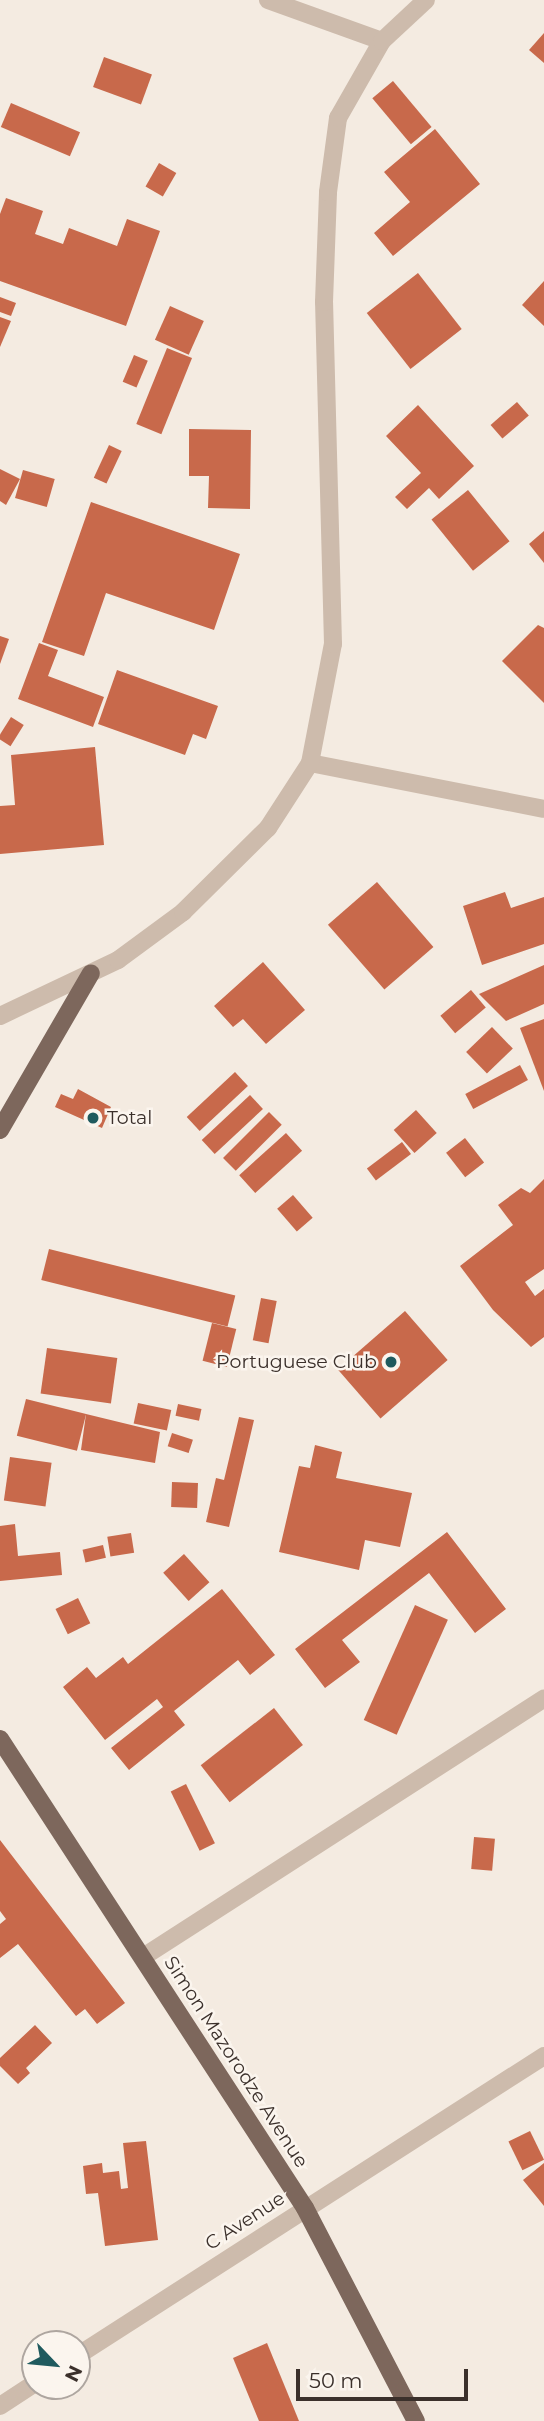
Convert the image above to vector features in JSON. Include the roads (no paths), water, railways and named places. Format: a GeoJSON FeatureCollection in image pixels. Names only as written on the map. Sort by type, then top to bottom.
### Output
{"type":"FeatureCollection","features":[{"type":"Feature","properties":{"kind":"main road"},"geometry":{"type":"LineString","coordinates":[[0,1130],[92,973]]}},
{"type":"Feature","properties":{"kind":"main road","name":"Simon Mazorodze Avenue"},"geometry":{"type":"LineString","coordinates":[[0,1739],[305,2208],[416,2421]]}},
{"type":"Feature","properties":{"kind":"street"},"geometry":{"type":"LineString","coordinates":[[268,0],[382,41]]}},
{"type":"Feature","properties":{"kind":"street"},"geometry":{"type":"LineString","coordinates":[[0,1016],[118,960],[183,912],[268,828],[310,764],[333,644],[324,302],[328,192],[338,118],[382,41],[426,0]]}},
{"type":"Feature","properties":{"kind":"street"},"geometry":{"type":"LineString","coordinates":[[310,764],[544,809]]}},
{"type":"Feature","properties":{"kind":"street"},"geometry":{"type":"LineString","coordinates":[[144,1957],[544,1699]]}},
{"type":"Feature","properties":{"kind":"street","name":"C Avenue"},"geometry":{"type":"LineString","coordinates":[[91,2347],[544,2056]]}},
{"type":"Feature","properties":{"kind":"street"},"geometry":{"type":"LineString","coordinates":[[0,2406],[21,2392]]}},
{"type":"Feature","properties":{"kind":"place","name":"Total"},"geometry":{"type":"Point","coordinates":[93,1118]}},
{"type":"Feature","properties":{"kind":"place","name":"Portuguese Club"},"geometry":{"type":"Point","coordinates":[391,1362]}}]}
